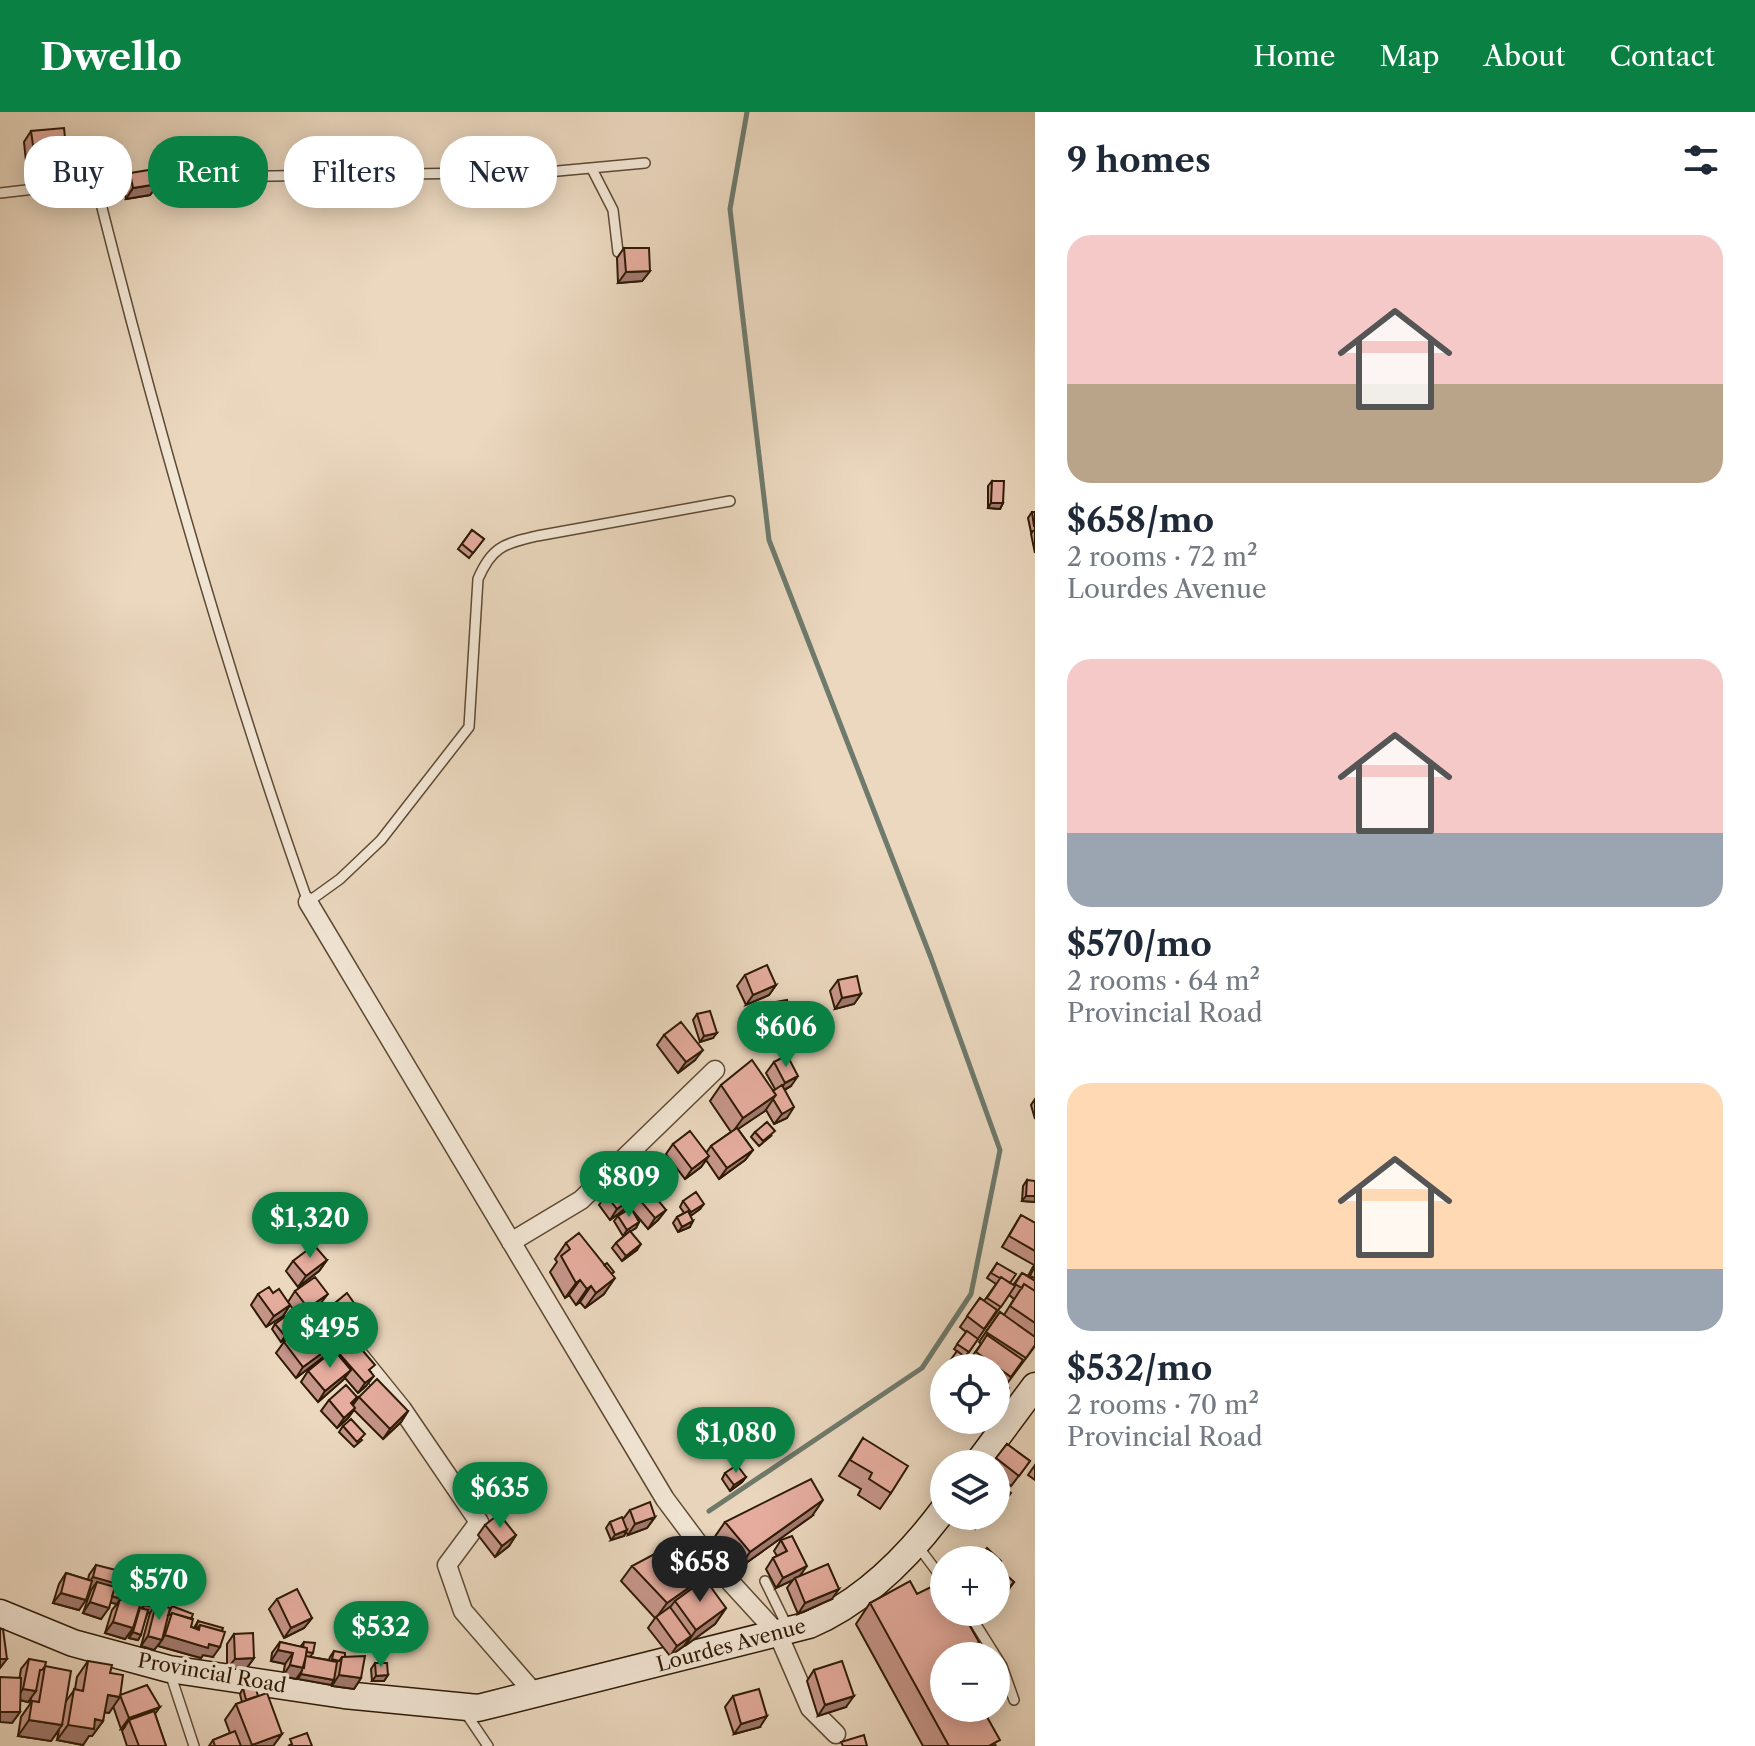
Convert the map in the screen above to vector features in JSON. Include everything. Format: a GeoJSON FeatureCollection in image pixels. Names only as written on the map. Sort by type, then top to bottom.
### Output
{"type":"FeatureCollection","features":[{"type":"Feature","properties":{"kind":"main road"},"geometry":{"type":"LineString","coordinates":[[987,1450],[1035,1386]]}},
{"type":"Feature","properties":{"kind":"main road","name":"Lourdes Avenue"},"geometry":{"type":"LineString","coordinates":[[470,1708],[784,1633],[839,1612],[917,1545],[930,1528]]}},
{"type":"Feature","properties":{"kind":"main road","name":"Provincial Road"},"geometry":{"type":"LineString","coordinates":[[0,1613],[73,1643],[169,1669],[344,1695],[470,1708]]}},
{"type":"Feature","properties":{"kind":"street"},"geometry":{"type":"LineString","coordinates":[[308,902],[665,1499],[712,1562],[784,1633],[810,1708],[836,1734]]}},
{"type":"Feature","properties":{"kind":"street"},"geometry":{"type":"LineString","coordinates":[[511,1242],[581,1200],[715,1070]]}},
{"type":"Feature","properties":{"kind":"street"},"geometry":{"type":"LineString","coordinates":[[326,1315],[402,1409],[479,1522],[447,1565],[463,1611],[535,1694]]}},
{"type":"Feature","properties":{"kind":"lane"},"geometry":{"type":"LineString","coordinates":[[132,179],[311,174],[421,176],[592,169],[645,163]]}},
{"type":"Feature","properties":{"kind":"lane"},"geometry":{"type":"LineString","coordinates":[[592,169],[613,210],[618,252]]}},
{"type":"Feature","properties":{"kind":"lane"},"geometry":{"type":"LineString","coordinates":[[0,193],[24,190]]}},
{"type":"Feature","properties":{"kind":"lane"},"geometry":{"type":"LineString","coordinates":[[102,208],[130,320],[227,662],[308,902],[340,879],[381,840],[469,727],[478,579],[488,557],[507,543],[537,536],[730,501]]}},
{"type":"Feature","properties":{"kind":"lane"},"geometry":{"type":"LineString","coordinates":[[917,1545],[930,1562]]}},
{"type":"Feature","properties":{"kind":"lane"},"geometry":{"type":"LineString","coordinates":[[765,1581],[784,1633]]}},
{"type":"Feature","properties":{"kind":"lane"},"geometry":{"type":"LineString","coordinates":[[977,1626],[1002,1666],[1014,1700]]}},
{"type":"Feature","properties":{"kind":"lane"},"geometry":{"type":"LineString","coordinates":[[169,1669],[194,1746]]}},
{"type":"Feature","properties":{"kind":"lane"},"geometry":{"type":"LineString","coordinates":[[470,1708],[488,1746]]}},
{"type":"Feature","properties":{"kind":"building"},"geometry":{"type":"Polygon","coordinates":[[[64,128],[65,136],[32,136],[31,131],[64,128]]]}},
{"type":"Feature","properties":{"kind":"building"},"geometry":{"type":"Polygon","coordinates":[[[148,170],[148,186],[133,188],[132,173],[148,170]]]}},
{"type":"Feature","properties":{"kind":"building"},"geometry":{"type":"Polygon","coordinates":[[[624,248],[649,248],[650,271],[626,272],[624,248]]]}},
{"type":"Feature","properties":{"kind":"building"},"geometry":{"type":"Polygon","coordinates":[[[992,481],[1004,481],[1003,503],[991,503],[992,481]]]}},
{"type":"Feature","properties":{"kind":"building"},"geometry":{"type":"Polygon","coordinates":[[[472,530],[484,539],[473,553],[462,544],[472,530]]]}},
{"type":"Feature","properties":{"kind":"building"},"geometry":{"type":"Polygon","coordinates":[[[767,965],[776,985],[753,995],[745,975],[767,965]]]}},
{"type":"Feature","properties":{"kind":"building"},"geometry":{"type":"Polygon","coordinates":[[[857,976],[861,994],[842,998],[838,980],[857,976]]]}},
{"type":"Feature","properties":{"kind":"building"},"geometry":{"type":"Polygon","coordinates":[[[787,1000],[793,1028],[766,1033],[760,1005],[787,1000]]]}},
{"type":"Feature","properties":{"kind":"building"},"geometry":{"type":"Polygon","coordinates":[[[710,1011],[717,1033],[704,1036],[697,1014],[710,1011]]]}},
{"type":"Feature","properties":{"kind":"building"},"geometry":{"type":"Polygon","coordinates":[[[681,1022],[703,1050],[686,1062],[664,1035],[681,1022]]]}},
{"type":"Feature","properties":{"kind":"building"},"geometry":{"type":"Polygon","coordinates":[[[787,1055],[798,1076],[785,1083],[774,1062],[787,1055]]]}},
{"type":"Feature","properties":{"kind":"building"},"geometry":{"type":"Polygon","coordinates":[[[752,1060],[776,1095],[743,1118],[721,1085],[752,1060]]]}},
{"type":"Feature","properties":{"kind":"building"},"geometry":{"type":"Polygon","coordinates":[[[782,1085],[794,1107],[782,1114],[773,1099],[776,1095],[773,1091],[782,1085]]]}},
{"type":"Feature","properties":{"kind":"building"},"geometry":{"type":"Polygon","coordinates":[[[767,1122],[775,1131],[763,1141],[755,1132],[767,1122]]]}},
{"type":"Feature","properties":{"kind":"building"},"geometry":{"type":"Polygon","coordinates":[[[737,1128],[753,1150],[727,1168],[711,1146],[737,1128]]]}},
{"type":"Feature","properties":{"kind":"building"},"geometry":{"type":"Polygon","coordinates":[[[690,1131],[709,1156],[692,1169],[673,1144],[690,1131]]]}},
{"type":"Feature","properties":{"kind":"building"},"geometry":{"type":"Polygon","coordinates":[[[634,1174],[645,1188],[617,1209],[606,1195],[634,1174]]]}},
{"type":"Feature","properties":{"kind":"building"},"geometry":{"type":"Polygon","coordinates":[[[1027,1180],[1035,1181],[1035,1196],[1026,1196],[1027,1180]]]}},
{"type":"Feature","properties":{"kind":"building"},"geometry":{"type":"Polygon","coordinates":[[[649,1189],[666,1210],[655,1218],[638,1198],[649,1189]]]}},
{"type":"Feature","properties":{"kind":"building"},"geometry":{"type":"Polygon","coordinates":[[[696,1192],[704,1204],[691,1212],[683,1201],[696,1192]]]}},
{"type":"Feature","properties":{"kind":"building"},"geometry":{"type":"Polygon","coordinates":[[[631,1208],[639,1222],[627,1230],[618,1216],[631,1208]]]}},
{"type":"Feature","properties":{"kind":"building"},"geometry":{"type":"Polygon","coordinates":[[[688,1211],[693,1221],[682,1227],[677,1217],[688,1211]]]}},
{"type":"Feature","properties":{"kind":"building"},"geometry":{"type":"Polygon","coordinates":[[[1021,1215],[1035,1223],[1035,1251],[1009,1236],[1021,1215]]]}},
{"type":"Feature","properties":{"kind":"building"},"geometry":{"type":"Polygon","coordinates":[[[630,1231],[641,1244],[626,1256],[616,1243],[630,1231]]]}},
{"type":"Feature","properties":{"kind":"building"},"geometry":{"type":"Polygon","coordinates":[[[579,1233],[615,1278],[596,1293],[591,1286],[587,1289],[580,1280],[576,1283],[561,1256],[570,1249],[566,1243],[579,1233]]]}},
{"type":"Feature","properties":{"kind":"building"},"geometry":{"type":"Polygon","coordinates":[[[314,1245],[327,1260],[306,1276],[293,1261],[314,1245]]]}},
{"type":"Feature","properties":{"kind":"building"},"geometry":{"type":"Polygon","coordinates":[[[997,1263],[1016,1274],[1010,1283],[991,1273],[997,1263]]]}},
{"type":"Feature","properties":{"kind":"building"},"geometry":{"type":"Polygon","coordinates":[[[1022,1273],[1035,1281],[1035,1291],[1024,1284],[1022,1288],[1015,1284],[1022,1273]]]}},
{"type":"Feature","properties":{"kind":"building"},"geometry":{"type":"Polygon","coordinates":[[[315,1277],[328,1294],[308,1308],[295,1291],[315,1277]]]}},
{"type":"Feature","properties":{"kind":"building"},"geometry":{"type":"Polygon","coordinates":[[[1001,1277],[1015,1286],[1001,1307],[987,1298],[1001,1277]]]}},
{"type":"Feature","properties":{"kind":"building"},"geometry":{"type":"Polygon","coordinates":[[[1024,1284],[1035,1291],[1035,1323],[1010,1306],[1024,1284]]]}},
{"type":"Feature","properties":{"kind":"building"},"geometry":{"type":"Polygon","coordinates":[[[269,1287],[273,1293],[279,1289],[290,1305],[274,1316],[258,1294],[269,1287]]]}},
{"type":"Feature","properties":{"kind":"building"},"geometry":{"type":"Polygon","coordinates":[[[347,1293],[354,1303],[342,1312],[335,1303],[347,1293]]]}},
{"type":"Feature","properties":{"kind":"building"},"geometry":{"type":"Polygon","coordinates":[[[980,1298],[997,1310],[984,1329],[967,1316],[980,1298]]]}},
{"type":"Feature","properties":{"kind":"building"},"geometry":{"type":"Polygon","coordinates":[[[1000,1312],[1035,1337],[1035,1345],[1026,1358],[986,1332],[1000,1312]]]}},
{"type":"Feature","properties":{"kind":"building"},"geometry":{"type":"Polygon","coordinates":[[[290,1313],[299,1325],[285,1336],[275,1324],[290,1313]]]}},
{"type":"Feature","properties":{"kind":"building"},"geometry":{"type":"Polygon","coordinates":[[[310,1322],[329,1348],[303,1367],[284,1342],[310,1322]]]}},
{"type":"Feature","properties":{"kind":"building"},"geometry":{"type":"Polygon","coordinates":[[[967,1331],[978,1339],[969,1352],[957,1344],[967,1331]]]}},
{"type":"Feature","properties":{"kind":"building"},"geometry":{"type":"Polygon","coordinates":[[[987,1335],[1023,1360],[1011,1377],[1010,1354],[976,1352],[987,1335]]]}},
{"type":"Feature","properties":{"kind":"building"},"geometry":{"type":"Polygon","coordinates":[[[351,1337],[375,1365],[369,1370],[374,1376],[365,1383],[336,1350],[351,1337]]]}},
{"type":"Feature","properties":{"kind":"building"},"geometry":{"type":"Polygon","coordinates":[[[334,1350],[351,1370],[325,1391],[308,1371],[334,1350]]]}},
{"type":"Feature","properties":{"kind":"building"},"geometry":{"type":"Polygon","coordinates":[[[377,1379],[408,1411],[390,1429],[359,1397],[377,1379]]]}},
{"type":"Feature","properties":{"kind":"building"},"geometry":{"type":"Polygon","coordinates":[[[346,1385],[357,1397],[351,1403],[355,1408],[344,1418],[329,1400],[346,1385]]]}},
{"type":"Feature","properties":{"kind":"building"},"geometry":{"type":"Polygon","coordinates":[[[351,1419],[365,1434],[357,1442],[343,1426],[351,1419]]]}},
{"type":"Feature","properties":{"kind":"building"},"geometry":{"type":"Polygon","coordinates":[[[863,1438],[908,1466],[891,1493],[869,1479],[872,1473],[850,1460],[863,1438]]]}},
{"type":"Feature","properties":{"kind":"building"},"geometry":{"type":"Polygon","coordinates":[[[1007,1444],[1030,1461],[1019,1476],[1010,1469],[1010,1450],[1002,1450],[1007,1444]]]}},
{"type":"Feature","properties":{"kind":"building"},"geometry":{"type":"Polygon","coordinates":[[[737,1465],[746,1477],[734,1485],[725,1473],[737,1465]]]}},
{"type":"Feature","properties":{"kind":"building"},"geometry":{"type":"Polygon","coordinates":[[[811,1479],[823,1500],[750,1552],[725,1522],[811,1479]]]}},
{"type":"Feature","properties":{"kind":"building"},"geometry":{"type":"Polygon","coordinates":[[[650,1502],[655,1517],[635,1524],[630,1510],[650,1502]]]}},
{"type":"Feature","properties":{"kind":"building"},"geometry":{"type":"Polygon","coordinates":[[[499,1514],[516,1535],[502,1546],[485,1525],[499,1514]]]}},
{"type":"Feature","properties":{"kind":"building"},"geometry":{"type":"Polygon","coordinates":[[[622,1517],[627,1530],[615,1535],[610,1522],[622,1517]]]}},
{"type":"Feature","properties":{"kind":"building"},"geometry":{"type":"Polygon","coordinates":[[[792,1536],[807,1566],[783,1578],[773,1558],[787,1551],[781,1540],[792,1536]]]}},
{"type":"Feature","properties":{"kind":"building"},"geometry":{"type":"Polygon","coordinates":[[[677,1542],[704,1577],[667,1603],[632,1566],[677,1542]]]}},
{"type":"Feature","properties":{"kind":"building"},"geometry":{"type":"Polygon","coordinates":[[[828,1564],[839,1589],[805,1603],[795,1578],[828,1564]]]}},
{"type":"Feature","properties":{"kind":"building"},"geometry":{"type":"Polygon","coordinates":[[[96,1565],[124,1572],[122,1579],[115,1577],[114,1583],[93,1577],[96,1565]]]}},
{"type":"Feature","properties":{"kind":"building"},"geometry":{"type":"Polygon","coordinates":[[[66,1573],[92,1581],[86,1600],[61,1593],[66,1573]]]}},
{"type":"Feature","properties":{"kind":"building"},"geometry":{"type":"Polygon","coordinates":[[[705,1579],[726,1608],[696,1630],[675,1601],[705,1579]]]}},
{"type":"Feature","properties":{"kind":"building"},"geometry":{"type":"Polygon","coordinates":[[[910,1581],[917,1594],[930,1588],[930,1626],[970,1626],[979,1642],[930,1642],[930,1712],[870,1603],[910,1581]]]}},
{"type":"Feature","properties":{"kind":"building"},"geometry":{"type":"Polygon","coordinates":[[[97,1582],[115,1587],[109,1608],[90,1602],[97,1582]]]}},
{"type":"Feature","properties":{"kind":"building"},"geometry":{"type":"Polygon","coordinates":[[[115,1587],[143,1592],[139,1605],[112,1596],[115,1587]]]}},
{"type":"Feature","properties":{"kind":"building"},"geometry":{"type":"Polygon","coordinates":[[[297,1589],[312,1618],[291,1628],[277,1599],[297,1589]]]}},
{"type":"Feature","properties":{"kind":"building"},"geometry":{"type":"Polygon","coordinates":[[[148,1592],[159,1595],[154,1607],[145,1605],[148,1592]]]}},
{"type":"Feature","properties":{"kind":"building"},"geometry":{"type":"Polygon","coordinates":[[[120,1599],[140,1605],[133,1628],[113,1622],[120,1599]]]}},
{"type":"Feature","properties":{"kind":"building"},"geometry":{"type":"Polygon","coordinates":[[[156,1604],[170,1608],[162,1640],[148,1636],[156,1604]]]}},
{"type":"Feature","properties":{"kind":"building"},"geometry":{"type":"Polygon","coordinates":[[[172,1606],[193,1614],[191,1619],[172,1613],[168,1615],[172,1606]]]}},
{"type":"Feature","properties":{"kind":"building"},"geometry":{"type":"Polygon","coordinates":[[[670,1607],[691,1636],[677,1646],[656,1617],[670,1607]]]}},
{"type":"Feature","properties":{"kind":"building"},"geometry":{"type":"Polygon","coordinates":[[[140,1608],[148,1610],[141,1635],[133,1632],[140,1608]]]}},
{"type":"Feature","properties":{"kind":"building"},"geometry":{"type":"Polygon","coordinates":[[[172,1613],[193,1619],[191,1627],[199,1630],[200,1625],[225,1632],[220,1647],[209,1644],[208,1648],[165,1635],[172,1613]]]}},
{"type":"Feature","properties":{"kind":"building"},"geometry":{"type":"Polygon","coordinates":[[[198,1621],[223,1628],[222,1631],[200,1625],[197,1629],[198,1621]]]}},
{"type":"Feature","properties":{"kind":"building"},"geometry":{"type":"Polygon","coordinates":[[[0,1629],[3,1629],[7,1659],[0,1659],[0,1629]]]}},
{"type":"Feature","properties":{"kind":"building"},"geometry":{"type":"Polygon","coordinates":[[[253,1633],[254,1658],[235,1659],[234,1634],[253,1633]]]}},
{"type":"Feature","properties":{"kind":"building"},"geometry":{"type":"Polygon","coordinates":[[[280,1642],[307,1648],[304,1668],[290,1665],[293,1653],[278,1650],[280,1642]]]}},
{"type":"Feature","properties":{"kind":"building"},"geometry":{"type":"Polygon","coordinates":[[[304,1642],[315,1643],[313,1653],[307,1652],[304,1642]]]}},
{"type":"Feature","properties":{"kind":"building"},"geometry":{"type":"Polygon","coordinates":[[[334,1651],[345,1653],[345,1657],[339,1661],[332,1659],[334,1651]]]}},
{"type":"Feature","properties":{"kind":"building"},"geometry":{"type":"Polygon","coordinates":[[[306,1656],[337,1662],[334,1680],[301,1674],[306,1656]]]}},
{"type":"Feature","properties":{"kind":"building"},"geometry":{"type":"Polygon","coordinates":[[[365,1656],[361,1678],[339,1675],[342,1657],[365,1656]]]}},
{"type":"Feature","properties":{"kind":"building"},"geometry":{"type":"Polygon","coordinates":[[[29,1659],[46,1662],[40,1670],[36,1691],[23,1689],[29,1659]]]}},
{"type":"Feature","properties":{"kind":"building"},"geometry":{"type":"Polygon","coordinates":[[[88,1661],[112,1665],[110,1673],[123,1675],[120,1697],[108,1695],[103,1721],[95,1719],[94,1729],[68,1725],[74,1689],[83,1691],[88,1661]]]}},
{"type":"Feature","properties":{"kind":"building"},"geometry":{"type":"Polygon","coordinates":[[[842,1661],[854,1696],[825,1705],[814,1670],[842,1661]]]}},
{"type":"Feature","properties":{"kind":"building"},"geometry":{"type":"Polygon","coordinates":[[[375,1663],[387,1663],[388,1675],[376,1676],[375,1663]]]}},
{"type":"Feature","properties":{"kind":"building"},"geometry":{"type":"Polygon","coordinates":[[[45,1666],[71,1671],[62,1725],[29,1720],[32,1701],[39,1702],[45,1666]]]}},
{"type":"Feature","properties":{"kind":"building"},"geometry":{"type":"Polygon","coordinates":[[[0,1677],[21,1678],[20,1712],[0,1712],[0,1677]]]}},
{"type":"Feature","properties":{"kind":"building"},"geometry":{"type":"Polygon","coordinates":[[[147,1685],[160,1707],[129,1718],[120,1695],[147,1685]]]}},
{"type":"Feature","properties":{"kind":"building"},"geometry":{"type":"Polygon","coordinates":[[[255,1686],[258,1696],[246,1700],[243,1688],[255,1686]]]}},
{"type":"Feature","properties":{"kind":"building"},"geometry":{"type":"Polygon","coordinates":[[[759,1689],[767,1716],[741,1724],[733,1696],[759,1689]]]}},
{"type":"Feature","properties":{"kind":"building"},"geometry":{"type":"Polygon","coordinates":[[[267,1693],[282,1734],[252,1745],[236,1704],[267,1693]]]}},
{"type":"Feature","properties":{"kind":"building"},"geometry":{"type":"Polygon","coordinates":[[[154,1711],[166,1746],[139,1746],[129,1720],[154,1711]]]}},
{"type":"Feature","properties":{"kind":"building"},"geometry":{"type":"Polygon","coordinates":[[[936,1722],[990,1722],[1000,1740],[989,1746],[949,1746],[936,1722]]]}},
{"type":"Feature","properties":{"kind":"building"},"geometry":{"type":"Polygon","coordinates":[[[235,1731],[241,1746],[215,1746],[213,1740],[235,1731]]]}},
{"type":"Feature","properties":{"kind":"building"},"geometry":{"type":"Polygon","coordinates":[[[307,1733],[312,1746],[288,1746],[292,1744],[290,1739],[307,1733]]]}},
{"type":"Feature","properties":{"kind":"building"},"geometry":{"type":"Polygon","coordinates":[[[864,1735],[867,1746],[843,1746],[841,1742],[864,1735]]]}},
{"type":"Feature","properties":{"kind":"waterway"},"geometry":{"type":"LineString","coordinates":[[709,1511],[922,1368],[971,1294],[1000,1150],[931,958],[769,540],[730,209],[747,112]]}}]}
